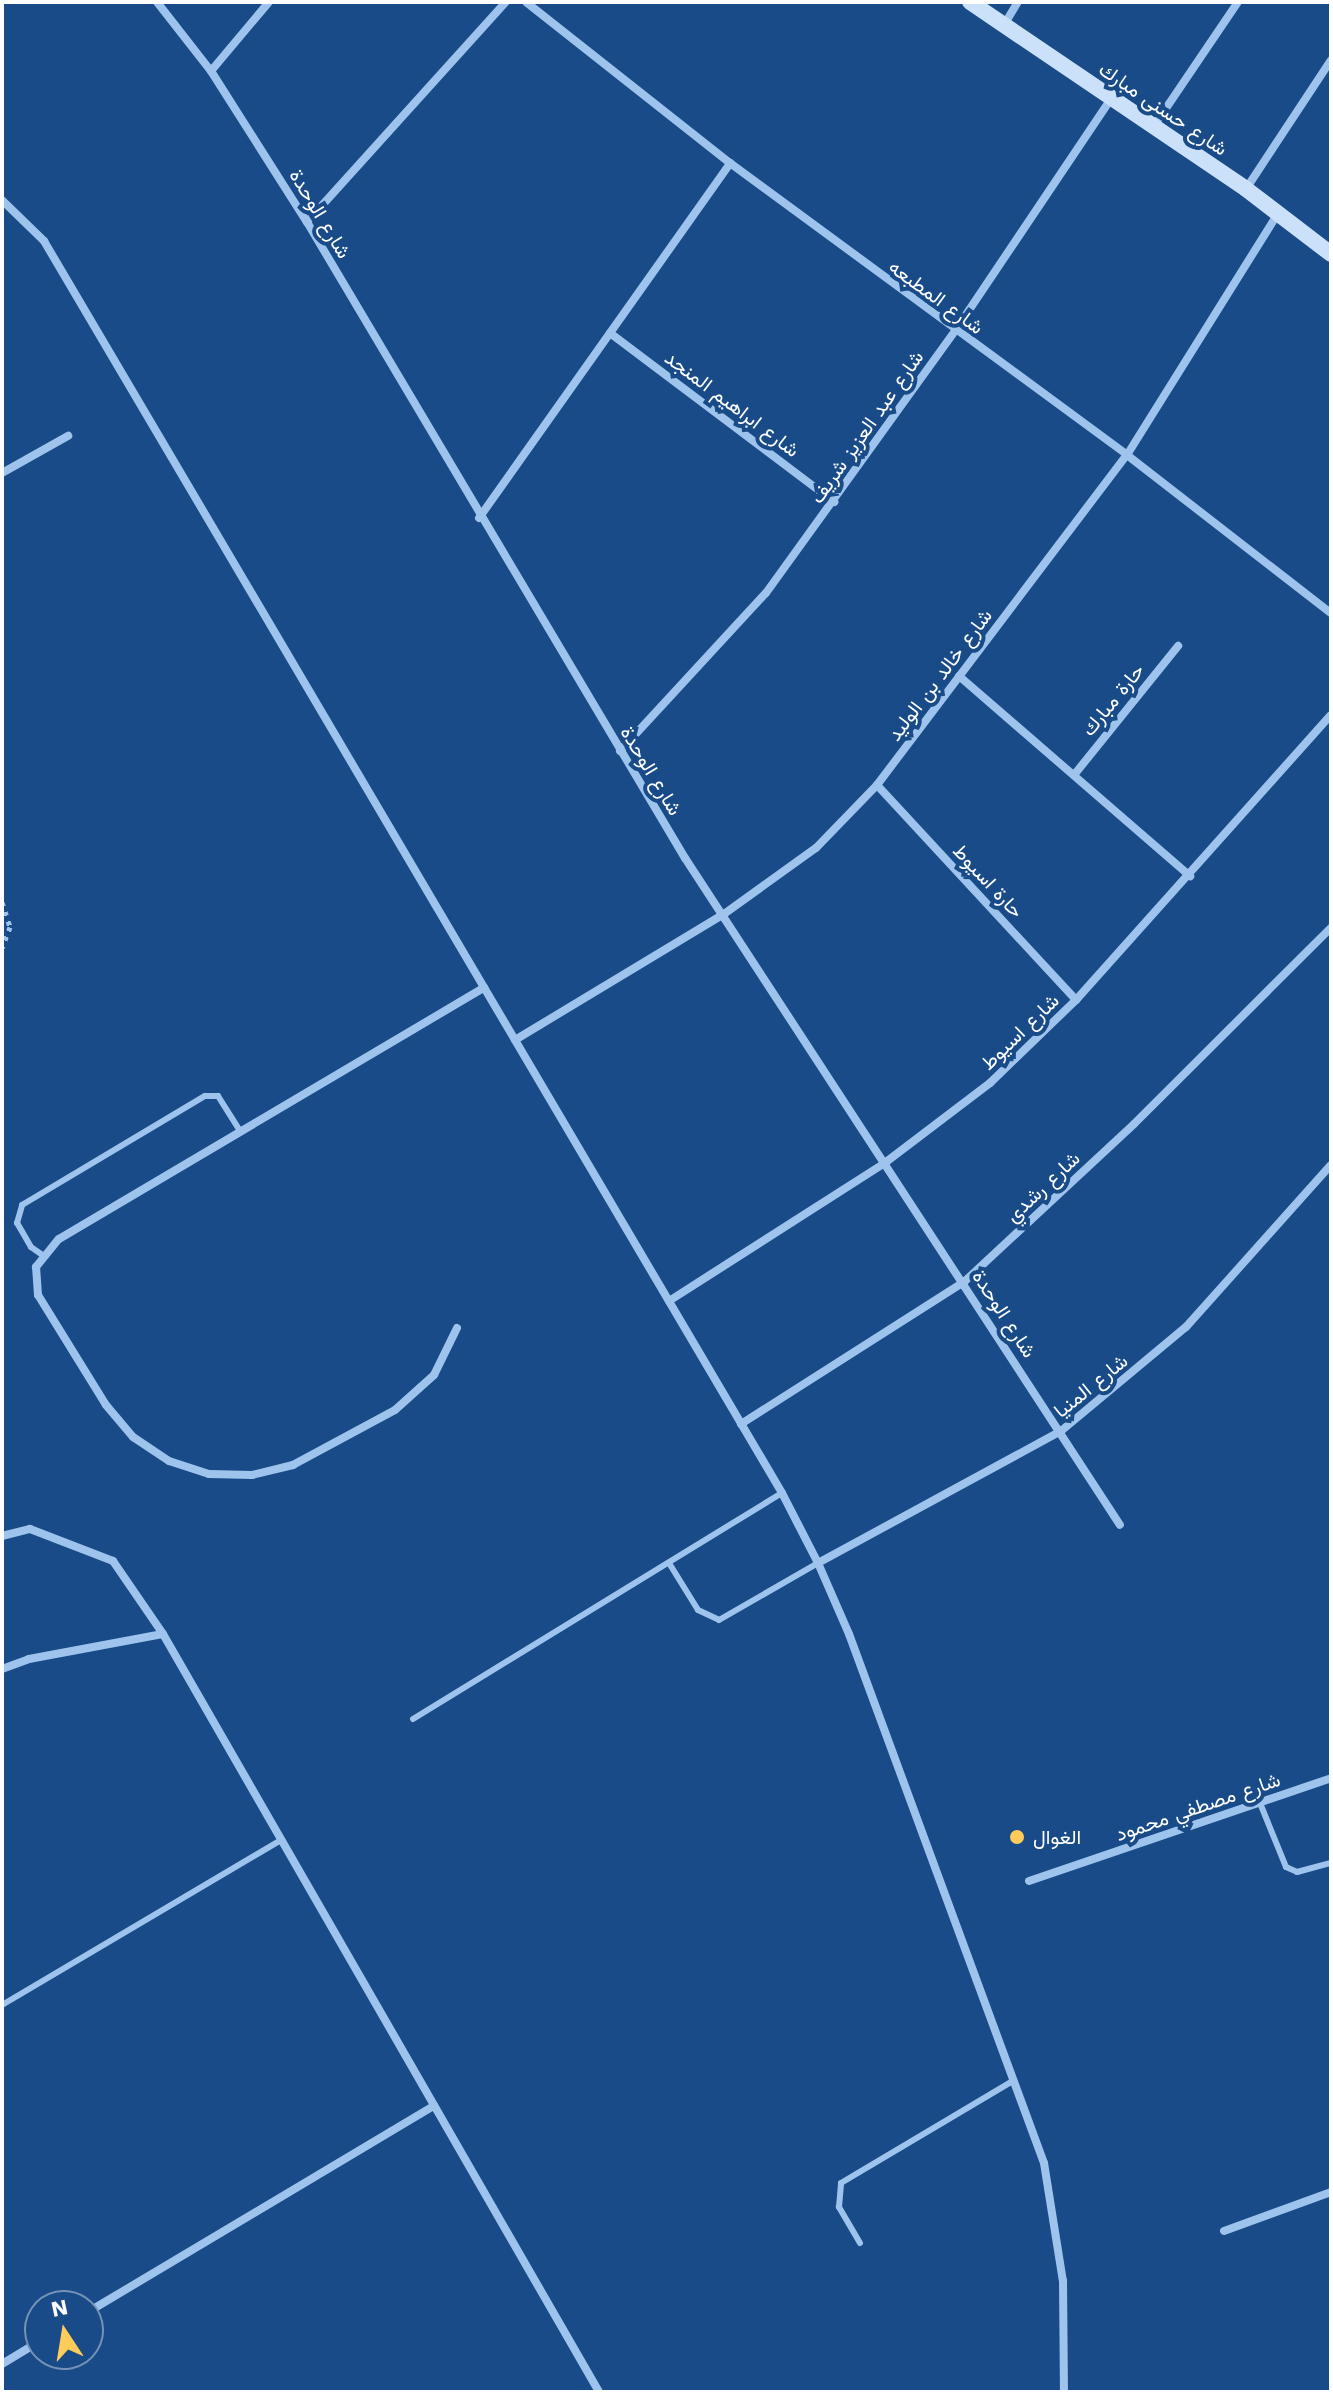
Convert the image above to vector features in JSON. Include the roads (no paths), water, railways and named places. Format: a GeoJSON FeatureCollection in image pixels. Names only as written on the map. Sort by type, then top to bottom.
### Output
{"type":"FeatureCollection","features":[{"type":"Feature","properties":{"kind":"street","name":"شارع الوحدة"},"geometry":{"type":"LineString","coordinates":[[157,2],[175,21],[211,71],[307,222],[479,518],[620,751],[1120,1525]]}},
{"type":"Feature","properties":{"kind":"street"},"geometry":{"type":"LineString","coordinates":[[211,71],[269,2]]}},
{"type":"Feature","properties":{"kind":"street"},"geometry":{"type":"LineString","coordinates":[[307,222],[506,2]]}},
{"type":"Feature","properties":{"kind":"street","name":"شارع المطبعه"},"geometry":{"type":"LineString","coordinates":[[526,2],[730,163],[1127,455],[1331,613]]}},
{"type":"Feature","properties":{"kind":"street","name":"شارع حسنى مبارك"},"geometry":{"type":"LineString","coordinates":[[970,2],[1003,28],[1246,189],[1331,254]]}},
{"type":"Feature","properties":{"kind":"street"},"geometry":{"type":"LineString","coordinates":[[1003,28],[1018,2]]}},
{"type":"Feature","properties":{"kind":"street"},"geometry":{"type":"LineString","coordinates":[[1154,127],[1238,2]]}},
{"type":"Feature","properties":{"kind":"street"},"geometry":{"type":"LineString","coordinates":[[1246,189],[1331,60]]}},
{"type":"Feature","properties":{"kind":"street","name":"شارع عبد العزيز شريف"},"geometry":{"type":"LineString","coordinates":[[620,751],[766,593],[955,331],[1111,99]]}},
{"type":"Feature","properties":{"kind":"street"},"geometry":{"type":"LineString","coordinates":[[479,518],[730,163]]}},
{"type":"Feature","properties":{"kind":"street"},"geometry":{"type":"LineString","coordinates":[[2,200],[44,241],[782,1493],[818,1563],[849,1634],[1044,2163],[1056,2222],[1064,2294],[1064,2392]]}},
{"type":"Feature","properties":{"kind":"street","name":"شارع خالد بن الوليد"},"geometry":{"type":"LineString","coordinates":[[515,1040],[724,914],[816,848],[877,785],[1127,455],[1277,215]]}},
{"type":"Feature","properties":{"kind":"street","name":"شارع ابراهيم المنجد"},"geometry":{"type":"LineString","coordinates":[[610,333],[834,502]]}},
{"type":"Feature","properties":{"kind":"street"},"geometry":{"type":"LineString","coordinates":[[2,473],[68,436]]}},
{"type":"Feature","properties":{"kind":"street","name":"حارة مبارك"},"geometry":{"type":"LineString","coordinates":[[1074,775],[1178,646]]}},
{"type":"Feature","properties":{"kind":"street"},"geometry":{"type":"LineString","coordinates":[[959,676],[1190,876]]}},
{"type":"Feature","properties":{"kind":"street","name":"شارع اسيوط"},"geometry":{"type":"LineString","coordinates":[[669,1301],[886,1162],[990,1083],[1076,1000],[1331,715]]}},
{"type":"Feature","properties":{"kind":"street","name":"حارة اسيوط"},"geometry":{"type":"LineString","coordinates":[[877,785],[1076,1000]]}},
{"type":"Feature","properties":{"kind":"street","name":"شارع رشدي"},"geometry":{"type":"LineString","coordinates":[[741,1424],[964,1282],[1134,1124],[1331,928]]}},
{"type":"Feature","properties":{"kind":"street"},"geometry":{"type":"LineString","coordinates":[[457,1328],[434,1375],[395,1410],[293,1465],[252,1475],[209,1474],[169,1461],[133,1437],[106,1405],[38,1295],[36,1267],[41,1254],[240,1131],[484,988]]}},
{"type":"Feature","properties":{"kind":"street","name":"شارع المنيا"},"geometry":{"type":"LineString","coordinates":[[818,1563],[1061,1431],[1186,1327],[1331,1165]]}},
{"type":"Feature","properties":{"kind":"street"},"geometry":{"type":"LineString","coordinates":[[2,1536],[30,1529],[113,1561],[163,1634],[599,2392]]}},
{"type":"Feature","properties":{"kind":"street"},"geometry":{"type":"LineString","coordinates":[[2,1669],[29,1659],[163,1634]]}},
{"type":"Feature","properties":{"kind":"street","name":"شارع مصطفي محمود"},"geometry":{"type":"LineString","coordinates":[[1029,1881],[1331,1778]]}},
{"type":"Feature","properties":{"kind":"street"},"geometry":{"type":"LineString","coordinates":[[104,2302],[434,2106]]}},
{"type":"Feature","properties":{"kind":"street"},"geometry":{"type":"LineString","coordinates":[[1224,2231],[1331,2192]]}},
{"type":"Feature","properties":{"kind":"street"},"geometry":{"type":"LineString","coordinates":[[2,2364],[24,2351]]}},
{"type":"Feature","properties":{"kind":"lane"},"geometry":{"type":"LineString","coordinates":[[41,1254],[17,1223],[22,1205],[205,1096],[222,1100],[240,1131]]}},
{"type":"Feature","properties":{"kind":"lane"},"geometry":{"type":"LineString","coordinates":[[413,1719],[782,1493]]}},
{"type":"Feature","properties":{"kind":"lane"},"geometry":{"type":"LineString","coordinates":[[669,1563],[698,1610],[719,1620],[818,1563]]}},
{"type":"Feature","properties":{"kind":"lane"},"geometry":{"type":"LineString","coordinates":[[1260,1803],[1286,1867],[1297,1872],[1331,1863]]}},
{"type":"Feature","properties":{"kind":"lane"},"geometry":{"type":"LineString","coordinates":[[2,2005],[281,1840]]}},
{"type":"Feature","properties":{"kind":"lane"},"geometry":{"type":"LineString","coordinates":[[860,2243],[839,2207],[841,2183],[1013,2081]]}},
{"type":"Feature","properties":{"kind":"place","name":"الغوال"},"geometry":{"type":"Point","coordinates":[1017,1837]}}]}
